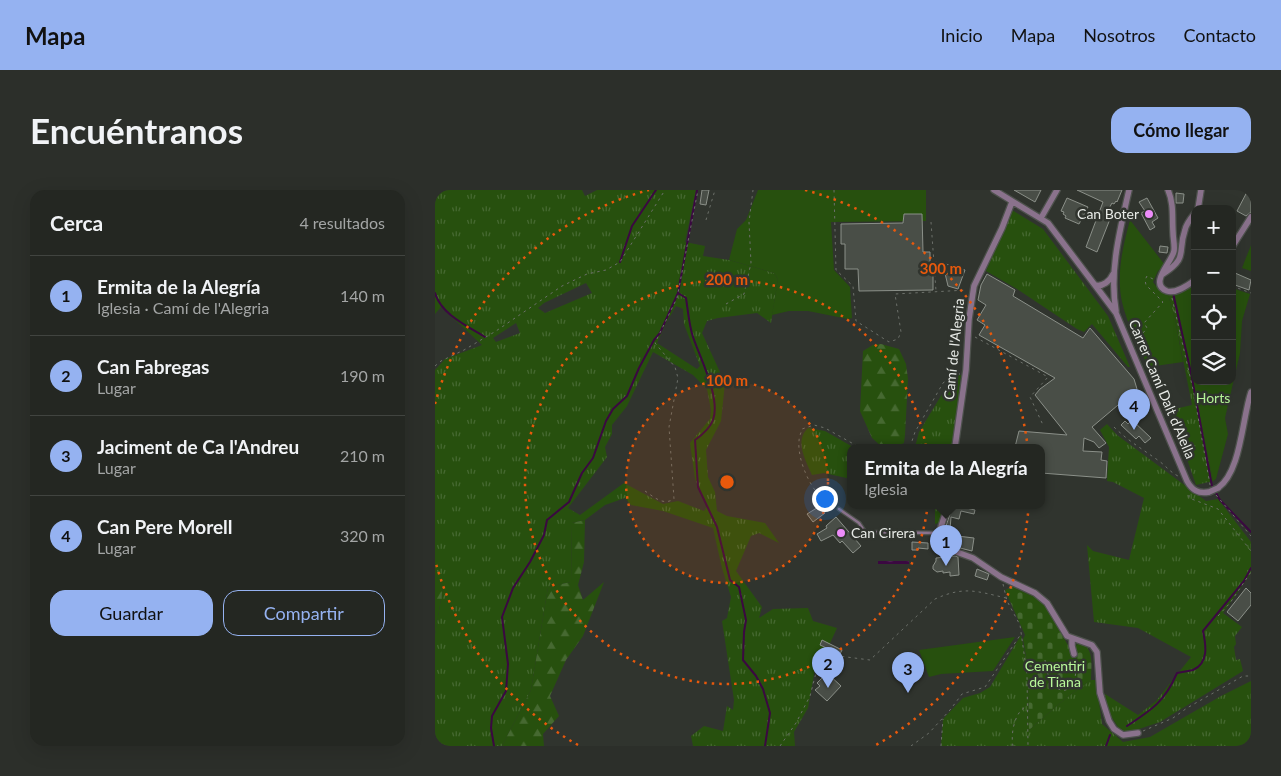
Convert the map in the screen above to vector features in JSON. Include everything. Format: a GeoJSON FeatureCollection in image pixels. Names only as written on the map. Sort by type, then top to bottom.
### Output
{"type":"FeatureCollection","features":[{"type":"Feature","properties":{"kind":"street","name":"Carrer Camí Dalt d'Alella"},"geometry":{"type":"LineString","coordinates":[[993,190],[1041,218],[1052,228],[1116,313],[1189,484]]}},
{"type":"Feature","properties":{"kind":"street"},"geometry":{"type":"LineString","coordinates":[[1041,218],[1057,190]]}},
{"type":"Feature","properties":{"kind":"street"},"geometry":{"type":"LineString","coordinates":[[1116,313],[1113,296],[1114,272],[1129,190]]}},
{"type":"Feature","properties":{"kind":"street"},"geometry":{"type":"LineString","coordinates":[[1168,190],[1172,199],[1175,249],[1160,278],[1162,288],[1171,292],[1191,282]]}},
{"type":"Feature","properties":{"kind":"street"},"geometry":{"type":"LineString","coordinates":[[1199,205],[1201,190]]}},
{"type":"Feature","properties":{"kind":"street","name":"Camí de l'Alegria"},"geometry":{"type":"LineString","coordinates":[[955,444],[973,290],[1012,202]]}},
{"type":"Feature","properties":{"kind":"street"},"geometry":{"type":"LineString","coordinates":[[1236,241],[1251,217]]}},
{"type":"Feature","properties":{"kind":"street"},"geometry":{"type":"LineString","coordinates":[[1160,278],[1179,260],[1183,252],[1185,227],[1191,219]]}},
{"type":"Feature","properties":{"kind":"street"},"geometry":{"type":"LineString","coordinates":[[1095,284],[1098,286],[1110,280],[1114,272]]}},
{"type":"Feature","properties":{"kind":"street"},"geometry":{"type":"LineString","coordinates":[[1189,484],[1199,492],[1212,489],[1227,480],[1233,467],[1251,392]]}},
{"type":"Feature","properties":{"kind":"street"},"geometry":{"type":"LineString","coordinates":[[947,509],[939,533],[941,540],[954,551],[973,558],[1001,577],[1043,598],[1064,632],[1072,638],[1088,642],[1097,652],[1100,693],[1106,714],[1114,729],[1123,735],[1138,733]]}},
{"type":"Feature","properties":{"kind":"street"},"geometry":{"type":"LineString","coordinates":[[1072,638],[1074,654]]}},
{"type":"Feature","properties":{"kind":"lane"},"geometry":{"type":"LineString","coordinates":[[839,510],[859,522],[865,532],[939,533]]}},
{"type":"Feature","properties":{"kind":"path"},"geometry":{"type":"LineString","coordinates":[[435,366],[496,331],[562,286],[587,274],[606,270],[620,262],[665,190]]}},
{"type":"Feature","properties":{"kind":"path"},"geometry":{"type":"LineString","coordinates":[[645,491],[660,501],[669,502],[674,499],[669,427],[678,378],[675,367],[655,343],[677,298],[698,190]]}},
{"type":"Feature","properties":{"kind":"path"},"geometry":{"type":"LineString","coordinates":[[706,220],[715,190]]}},
{"type":"Feature","properties":{"kind":"path"},"geometry":{"type":"LineString","coordinates":[[726,304],[744,294],[751,263],[749,222],[753,190]]}},
{"type":"Feature","properties":{"kind":"path"},"geometry":{"type":"LineString","coordinates":[[834,190],[836,270],[853,286],[856,320],[889,342],[898,339],[901,332],[895,294],[973,290]]}},
{"type":"Feature","properties":{"kind":"path"},"geometry":{"type":"LineString","coordinates":[[931,222],[936,292]]}},
{"type":"Feature","properties":{"kind":"path"},"geometry":{"type":"LineString","coordinates":[[1130,345],[1137,342],[1147,328],[1144,323],[1163,302],[1146,285],[1145,280],[1147,276],[1160,278]]}},
{"type":"Feature","properties":{"kind":"path"},"geometry":{"type":"LineString","coordinates":[[1236,287],[1251,293]]}},
{"type":"Feature","properties":{"kind":"path"},"geometry":{"type":"LineString","coordinates":[[1171,292],[1193,394],[1204,459],[1212,489],[1251,536]]}},
{"type":"Feature","properties":{"kind":"path"},"geometry":{"type":"LineString","coordinates":[[968,332],[1048,377],[1030,397],[1043,425]]}},
{"type":"Feature","properties":{"kind":"path"},"geometry":{"type":"LineString","coordinates":[[911,444],[915,432],[943,383],[956,374],[965,373]]}},
{"type":"Feature","properties":{"kind":"path"},"geometry":{"type":"LineString","coordinates":[[839,510],[827,504],[813,488],[802,459],[799,440],[802,429],[814,425],[825,428],[854,444]]}},
{"type":"Feature","properties":{"kind":"path"},"geometry":{"type":"LineString","coordinates":[[1114,427],[1124,437],[1160,462],[1171,473],[1189,484],[1189,498],[1218,509],[1251,551]]}},
{"type":"Feature","properties":{"kind":"path"},"geometry":{"type":"LineString","coordinates":[[1218,616],[1230,603],[1251,572]]}},
{"type":"Feature","properties":{"kind":"path"},"geometry":{"type":"LineString","coordinates":[[1001,577],[1006,598],[1020,625],[1027,675],[1028,746]]}},
{"type":"Feature","properties":{"kind":"path"},"geometry":{"type":"LineString","coordinates":[[780,746],[796,723],[810,696],[817,669],[831,655],[870,660],[935,599],[947,594],[968,590],[1006,598]]}},
{"type":"Feature","properties":{"kind":"path"},"geometry":{"type":"LineString","coordinates":[[911,746],[929,733],[962,694],[985,688],[1021,634]]}},
{"type":"Feature","properties":{"kind":"path"},"geometry":{"type":"LineString","coordinates":[[1045,660],[1047,672],[1053,685],[1055,688],[1063,691],[1070,687],[1074,679],[1076,667],[1074,654]]}},
{"type":"Feature","properties":{"kind":"path"},"geometry":{"type":"LineString","coordinates":[[1138,733],[1162,724],[1243,676],[1251,676]]}},
{"type":"Feature","properties":{"kind":"path"},"geometry":{"type":"LineString","coordinates":[[1013,746],[1012,736],[1016,719],[1019,712],[1028,704]]}},
{"type":"Feature","properties":{"kind":"path"},"geometry":{"type":"LineString","coordinates":[[941,746],[943,718]]}},
{"type":"Feature","properties":{"kind":"green space"},"geometry":{"type":"Polygon","coordinates":[[[435,190],[582,190],[585,196],[597,190],[696,190],[685,242],[705,246],[703,256],[729,260],[774,273],[778,279],[771,323],[757,313],[718,318],[707,321],[702,333],[725,383],[721,421],[706,450],[708,477],[715,492],[717,511],[727,516],[765,523],[779,543],[759,533],[751,536],[736,571],[762,607],[759,618],[773,609],[808,608],[813,621],[837,628],[826,652],[815,669],[808,708],[794,732],[795,746],[693,746],[691,736],[704,726],[723,731],[727,706],[733,710],[734,700],[722,621],[727,618],[731,597],[713,528],[663,511],[631,505],[625,498],[605,505],[585,520],[572,523],[571,582],[548,587],[531,690],[502,746],[435,746],[435,635],[443,587],[435,575],[435,370],[445,359],[482,345],[441,307],[435,314],[435,190]],[[586,283],[544,303],[538,308],[545,313],[592,293],[586,283]],[[676,306],[657,343],[697,369],[700,366],[684,324],[683,309],[676,306]],[[516,323],[493,338],[496,342],[520,333],[516,323]],[[653,352],[627,406],[612,425],[612,434],[605,447],[607,457],[568,508],[580,515],[624,483],[663,504],[678,501],[704,511],[707,507],[695,479],[690,443],[710,419],[711,410],[707,389],[693,375],[653,352]]]}},
{"type":"Feature","properties":{"kind":"green space"},"geometry":{"type":"Polygon","coordinates":[[[758,190],[926,190],[926,221],[831,222],[834,270],[850,287],[852,318],[848,319],[808,311],[789,311],[772,315],[778,279],[774,273],[729,260],[737,229],[746,220],[758,190]]]}},
{"type":"Feature","properties":{"kind":"green space"},"geometry":{"type":"Polygon","coordinates":[[[1012,210],[1043,229],[1108,316],[1130,367],[1092,324],[1084,332],[1077,329],[986,271],[1012,210]]]}},
{"type":"Feature","properties":{"kind":"green space"},"geometry":{"type":"Polygon","coordinates":[[[1130,220],[1165,265],[1158,271],[1153,282],[1160,291],[1168,294],[1183,362],[1148,367],[1127,318],[1120,292],[1120,271],[1130,220]]]}},
{"type":"Feature","properties":{"kind":"green space"},"geometry":{"type":"Polygon","coordinates":[[[1251,245],[1251,271],[1242,268],[1251,245]]]}},
{"type":"Feature","properties":{"kind":"green space","name":"Horts"},"geometry":{"type":"Polygon","coordinates":[[[1191,285],[1191,373],[1175,295],[1191,285]]]}},
{"type":"Feature","properties":{"kind":"green space","name":"Horts"},"geometry":{"type":"Polygon","coordinates":[[[1236,289],[1250,294],[1242,321],[1240,353],[1236,370],[1236,289]]]}},
{"type":"Feature","properties":{"kind":"green space"},"geometry":{"type":"Polygon","coordinates":[[[1168,294],[1175,295],[1191,373],[1191,385],[1193,385],[1213,481],[1196,485],[1170,410],[1192,405],[1175,319],[1168,294]]]}},
{"type":"Feature","properties":{"kind":"green space"},"geometry":{"type":"Polygon","coordinates":[[[881,344],[899,349],[906,364],[908,379],[905,435],[904,443],[902,444],[879,444],[872,438],[860,411],[863,351],[873,345],[881,344]]]}},
{"type":"Feature","properties":{"kind":"green space"},"geometry":{"type":"Polygon","coordinates":[[[961,375],[952,444],[916,444],[919,432],[950,381],[956,376],[961,375]]]}},
{"type":"Feature","properties":{"kind":"green space","name":"Horts"},"geometry":{"type":"Polygon","coordinates":[[[1193,385],[1233,385],[1225,418],[1228,434],[1216,479],[1213,481],[1193,385]]]}},
{"type":"Feature","properties":{"kind":"green space"},"geometry":{"type":"Polygon","coordinates":[[[1107,424],[1117,435],[1206,501],[1218,499],[1251,542],[1251,573],[1223,613],[1242,627],[1235,636],[1236,644],[1234,647],[1236,660],[1240,659],[1243,671],[1160,722],[1130,732],[1118,727],[1109,713],[1105,694],[1138,715],[1156,701],[1191,657],[1138,628],[1094,622],[1087,545],[1093,551],[1129,560],[1144,498],[1113,482],[1107,481],[1109,447],[1100,430],[1107,424]]]}},
{"type":"Feature","properties":{"kind":"green space"},"geometry":{"type":"Polygon","coordinates":[[[808,428],[825,431],[848,444],[847,478],[824,473],[812,475],[804,457],[802,439],[808,428]]]}},
{"type":"Feature","properties":{"kind":"green space"},"geometry":{"type":"Polygon","coordinates":[[[935,509],[944,509],[941,522],[935,524],[935,509]]]}},
{"type":"Feature","properties":{"kind":"green space"},"geometry":{"type":"Polygon","coordinates":[[[585,520],[584,562],[578,585],[583,600],[604,582],[583,636],[566,660],[550,696],[559,716],[543,734],[544,746],[502,746],[531,690],[548,587],[571,582],[572,523],[585,520]]]}},
{"type":"Feature","properties":{"kind":"green space"},"geometry":{"type":"Polygon","coordinates":[[[435,575],[443,587],[435,635],[435,575]]]}},
{"type":"Feature","properties":{"kind":"green space","name":"Cementiri de Tiana"},"geometry":{"type":"Polygon","coordinates":[[[1013,587],[1037,598],[1045,605],[1073,654],[1074,647],[1079,643],[1088,648],[1091,658],[1091,680],[1065,699],[1029,730],[1028,668],[1023,639],[1025,635],[1005,590],[1013,587]]]}},
{"type":"Feature","properties":{"kind":"green space"},"geometry":{"type":"Polygon","coordinates":[[[1021,635],[1028,668],[1029,730],[1065,699],[1091,680],[1096,680],[1102,724],[1123,742],[1150,737],[1251,681],[1251,746],[941,746],[943,719],[963,698],[980,693],[990,687],[1021,635]]]}},
{"type":"Feature","properties":{"kind":"green space"},"geometry":{"type":"Polygon","coordinates":[[[1015,637],[993,671],[941,674],[929,677],[919,650],[1015,637]]]}},
{"type":"Feature","properties":{"kind":"water"},"geometry":{"type":"Polygon","coordinates":[[[878,561],[909,561],[909,564],[878,564],[878,561]]]}},
{"type":"Feature","properties":{"kind":"building"},"geometry":{"type":"Polygon","coordinates":[[[702,190],[709,190],[706,205],[700,204],[702,190]]]}},
{"type":"Feature","properties":{"kind":"building"},"geometry":{"type":"Polygon","coordinates":[[[1014,190],[1041,190],[1035,202],[1014,190]]]}},
{"type":"Feature","properties":{"kind":"building"},"geometry":{"type":"Polygon","coordinates":[[[1077,190],[1122,190],[1117,202],[1112,203],[1107,212],[1112,214],[1097,252],[1086,247],[1103,202],[1077,190]]]}},
{"type":"Feature","properties":{"kind":"building"},"geometry":{"type":"Polygon","coordinates":[[[1248,190],[1251,190],[1251,212],[1246,216],[1237,211],[1248,190]]]}},
{"type":"Feature","properties":{"kind":"building"},"geometry":{"type":"Polygon","coordinates":[[[1176,193],[1184,194],[1183,203],[1176,203],[1176,193]]]}},
{"type":"Feature","properties":{"kind":"building"},"geometry":{"type":"Polygon","coordinates":[[[1067,198],[1088,207],[1079,224],[1065,218],[1064,212],[1061,211],[1067,198]]]}},
{"type":"Feature","properties":{"kind":"building","name":"Can Boter"},"geometry":{"type":"Polygon","coordinates":[[[1147,198],[1158,218],[1152,222],[1155,227],[1150,230],[1141,213],[1145,211],[1139,202],[1147,198]]]}},
{"type":"Feature","properties":{"kind":"building"},"geometry":{"type":"Polygon","coordinates":[[[904,214],[922,214],[923,252],[930,252],[933,290],[859,291],[858,269],[845,269],[845,244],[841,244],[841,224],[903,223],[904,214]]]}},
{"type":"Feature","properties":{"kind":"building"},"geometry":{"type":"Polygon","coordinates":[[[1160,246],[1168,247],[1167,253],[1159,252],[1160,246]]]}},
{"type":"Feature","properties":{"kind":"building"},"geometry":{"type":"Polygon","coordinates":[[[946,264],[965,270],[958,289],[948,286],[944,269],[946,264]]]}},
{"type":"Feature","properties":{"kind":"building"},"geometry":{"type":"Polygon","coordinates":[[[1236,273],[1251,280],[1249,290],[1236,285],[1236,273]]]}},
{"type":"Feature","properties":{"kind":"building"},"geometry":{"type":"Polygon","coordinates":[[[987,274],[1015,290],[1013,296],[1083,338],[1090,328],[1134,379],[1137,389],[1092,427],[1106,443],[1099,448],[1094,442],[1084,438],[1083,451],[1102,452],[1101,460],[1107,461],[1106,478],[1045,473],[1045,444],[1016,444],[1019,431],[1067,435],[1035,395],[1055,378],[979,335],[985,325],[977,320],[986,305],[978,300],[981,285],[987,274]]]}},
{"type":"Feature","properties":{"kind":"building"},"geometry":{"type":"Polygon","coordinates":[[[1132,420],[1151,438],[1145,443],[1139,436],[1136,439],[1121,425],[1125,421],[1128,424],[1132,420]]]}},
{"type":"Feature","properties":{"kind":"building"},"geometry":{"type":"Polygon","coordinates":[[[820,506],[825,513],[813,522],[807,514],[820,506]]]}},
{"type":"Feature","properties":{"kind":"building"},"geometry":{"type":"Polygon","coordinates":[[[952,509],[975,510],[974,514],[961,511],[959,519],[951,517],[950,530],[945,529],[952,509]]]}},
{"type":"Feature","properties":{"kind":"building","name":"Can Cirera"},"geometry":{"type":"Polygon","coordinates":[[[836,517],[861,546],[853,553],[842,541],[840,543],[833,535],[821,541],[817,534],[827,528],[826,526],[836,517]]]}},
{"type":"Feature","properties":{"kind":"building"},"geometry":{"type":"Polygon","coordinates":[[[949,535],[974,538],[972,551],[956,547],[948,540],[949,535]]]}},
{"type":"Feature","properties":{"kind":"building"},"geometry":{"type":"Polygon","coordinates":[[[912,542],[928,543],[928,549],[918,548],[918,550],[912,550],[912,542]]]}},
{"type":"Feature","properties":{"kind":"building"},"geometry":{"type":"Polygon","coordinates":[[[958,557],[959,575],[950,576],[950,572],[937,572],[933,569],[936,558],[958,557]]]}},
{"type":"Feature","properties":{"kind":"building"},"geometry":{"type":"Polygon","coordinates":[[[977,569],[989,574],[987,580],[975,576],[977,569]]]}},
{"type":"Feature","properties":{"kind":"building"},"geometry":{"type":"Polygon","coordinates":[[[1246,588],[1251,593],[1251,605],[1238,621],[1227,612],[1246,588]]]}},
{"type":"Feature","properties":{"kind":"building"},"geometry":{"type":"Polygon","coordinates":[[[822,640],[842,650],[840,654],[820,645],[822,640]]]}},
{"type":"Feature","properties":{"kind":"building"},"geometry":{"type":"Polygon","coordinates":[[[827,673],[841,686],[827,701],[815,690],[820,686],[817,683],[827,673]]]}},
{"type":"Feature","properties":{"kind":"waterway"},"geometry":{"type":"LineString","coordinates":[[620,262],[632,226],[656,190]]}},
{"type":"Feature","properties":{"kind":"waterway"},"geometry":{"type":"LineString","coordinates":[[697,190],[678,293],[686,298],[692,332],[709,378],[714,401],[715,411],[712,423],[695,440],[698,487],[717,527],[730,580],[739,587],[746,620],[743,660],[756,676],[763,689],[770,713],[765,746]]}},
{"type":"Feature","properties":{"kind":"waterway"},"geometry":{"type":"LineString","coordinates":[[435,293],[438,300],[449,313],[485,337]]}},
{"type":"Feature","properties":{"kind":"waterway"},"geometry":{"type":"LineString","coordinates":[[494,746],[491,728],[492,716],[506,691],[508,664],[502,617],[513,588],[530,562],[544,535],[547,520],[569,502],[582,473],[593,458],[606,421],[613,409],[627,396],[639,368],[654,340],[660,333],[678,293]]}},
{"type":"Feature","properties":{"kind":"waterway"},"geometry":{"type":"LineString","coordinates":[[1173,293],[1191,373],[1212,486],[1220,500],[1251,532]]}},
{"type":"Feature","properties":{"kind":"waterway"},"geometry":{"type":"LineString","coordinates":[[1127,726],[1163,698],[1177,673],[1193,670],[1202,663],[1205,653],[1203,631],[1244,581],[1251,568]]}},
{"type":"Feature","properties":{"kind":"waterway"},"geometry":{"type":"LineString","coordinates":[[1106,746],[1110,735]]}},
{"type":"Feature","properties":{"kind":"place","name":"Can Boter"},"geometry":{"type":"Point","coordinates":[1149,214]}},
{"type":"Feature","properties":{"kind":"place","name":"Can Pere Morell"},"geometry":{"type":"Point","coordinates":[1134,430]}},
{"type":"Feature","properties":{"kind":"place","name":"Can Cirera"},"geometry":{"type":"Point","coordinates":[841,533]}},
{"type":"Feature","properties":{"kind":"place","name":"Ermita de la Alegría"},"geometry":{"type":"Point","coordinates":[946,566]}},
{"type":"Feature","properties":{"kind":"place","name":"Can Fabregas"},"geometry":{"type":"Point","coordinates":[828,688]}},
{"type":"Feature","properties":{"kind":"place","name":"Jaciment de Ca l'Andreu"},"geometry":{"type":"Point","coordinates":[908,693]}}]}
